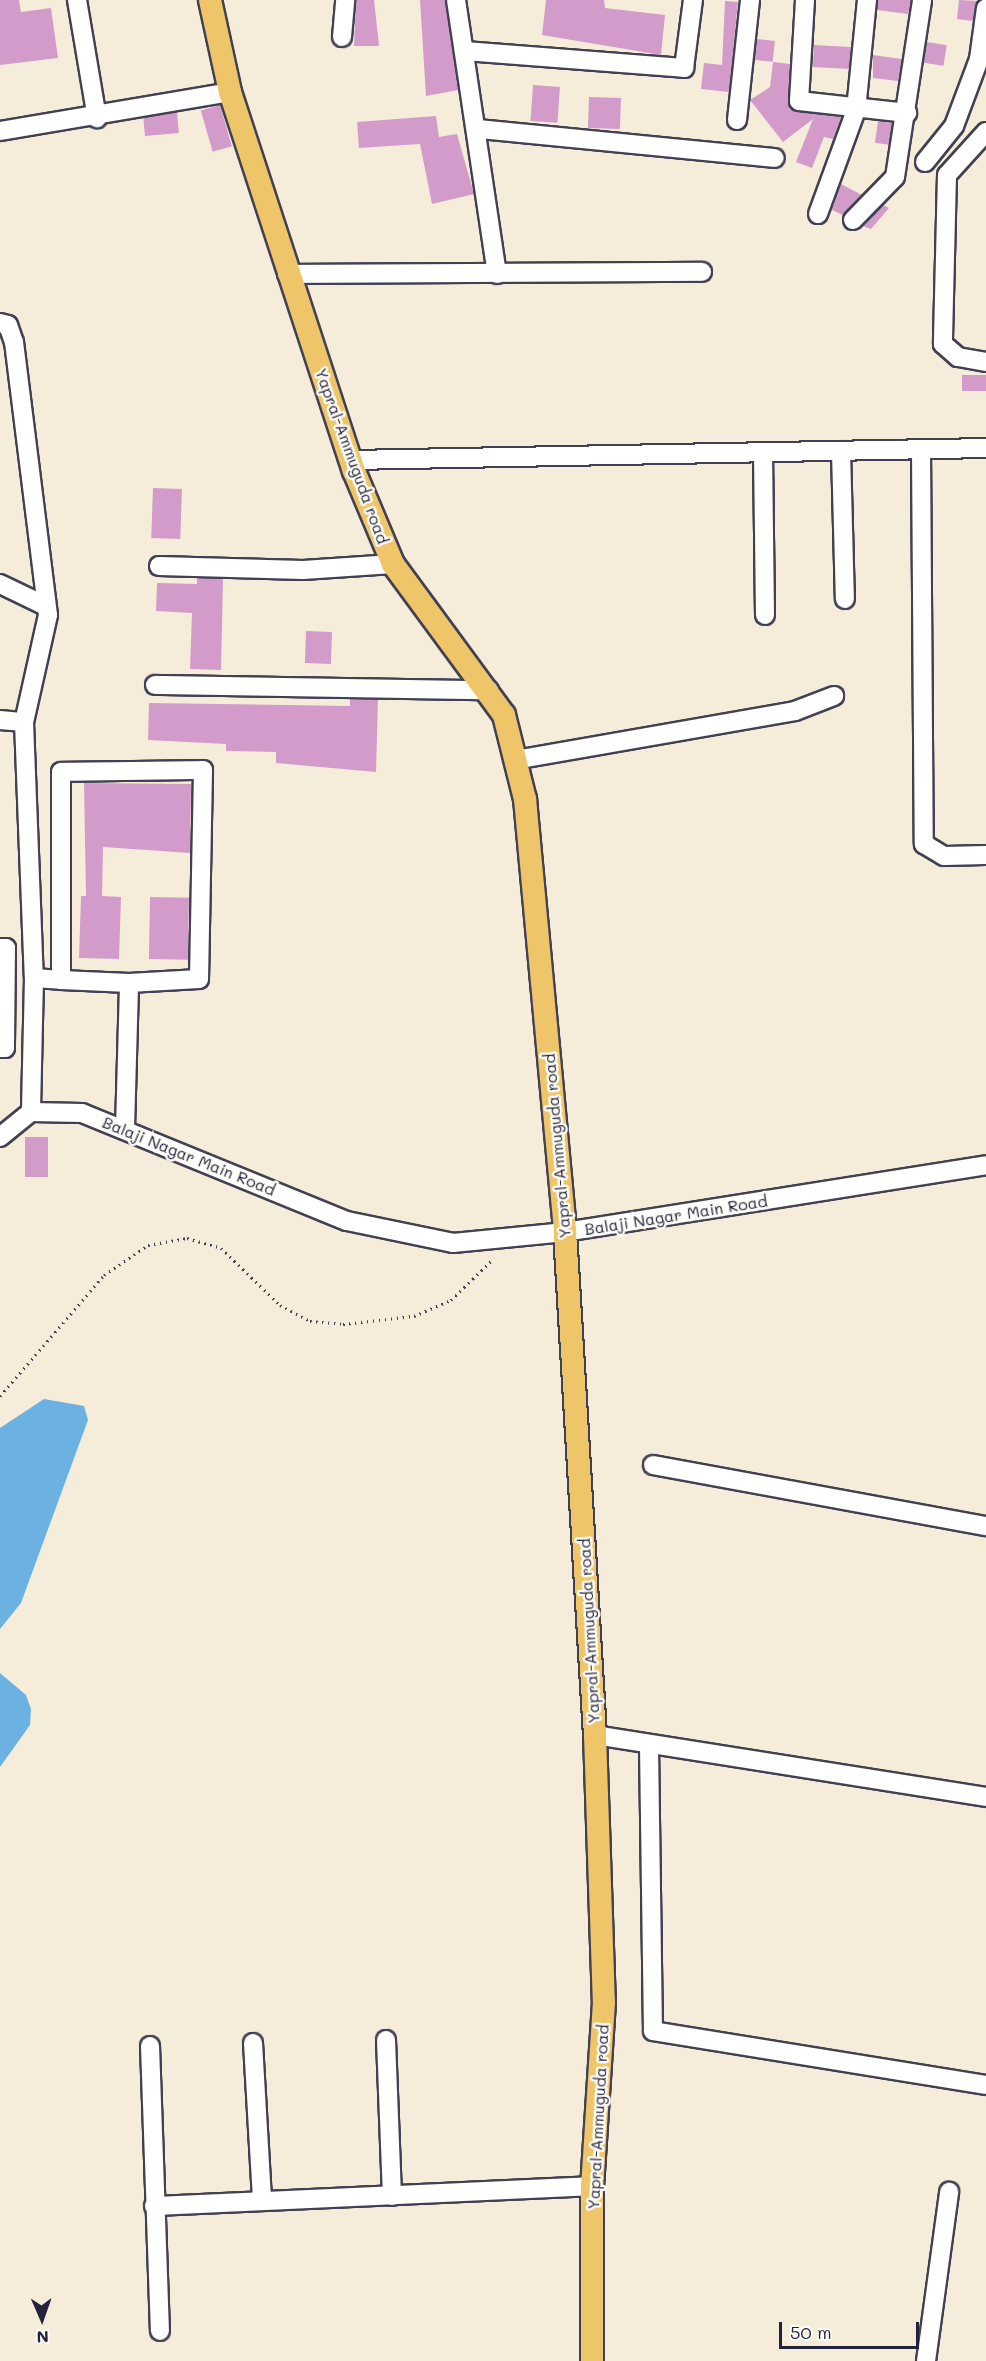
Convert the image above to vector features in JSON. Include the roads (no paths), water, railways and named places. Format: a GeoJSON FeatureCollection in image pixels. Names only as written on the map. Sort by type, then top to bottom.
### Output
{"type":"FeatureCollection","features":[{"type":"Feature","properties":{"kind":"main road","name":"Yapral-Ammuguda road"},"geometry":{"type":"LineString","coordinates":[[210,0],[230,92],[287,274],[351,460],[393,564],[489,690],[504,715],[525,799],[565,1232],[595,1735],[604,2002],[592,2186],[592,2361]]}},
{"type":"Feature","properties":{"kind":"street"},"geometry":{"type":"LineString","coordinates":[[77,0],[97,118]]}},
{"type":"Feature","properties":{"kind":"street"},"geometry":{"type":"LineString","coordinates":[[342,37],[345,0]]}},
{"type":"Feature","properties":{"kind":"street"},"geometry":{"type":"LineString","coordinates":[[456,0],[479,129],[497,274]]}},
{"type":"Feature","properties":{"kind":"street"},"geometry":{"type":"LineString","coordinates":[[464,51],[684,68],[693,0]]}},
{"type":"Feature","properties":{"kind":"street"},"geometry":{"type":"LineString","coordinates":[[737,120],[750,0]]}},
{"type":"Feature","properties":{"kind":"street"},"geometry":{"type":"LineString","coordinates":[[805,0],[799,101],[856,110],[907,113]]}},
{"type":"Feature","properties":{"kind":"street"},"geometry":{"type":"LineString","coordinates":[[818,214],[856,110],[867,0]]}},
{"type":"Feature","properties":{"kind":"street"},"geometry":{"type":"LineString","coordinates":[[853,220],[895,177],[907,113],[922,0]]}},
{"type":"Feature","properties":{"kind":"street"},"geometry":{"type":"LineString","coordinates":[[925,162],[954,126],[979,59],[986,8]]}},
{"type":"Feature","properties":{"kind":"street"},"geometry":{"type":"LineString","coordinates":[[0,131],[97,118],[230,92]]}},
{"type":"Feature","properties":{"kind":"street"},"geometry":{"type":"LineString","coordinates":[[479,129],[775,158]]}},
{"type":"Feature","properties":{"kind":"street"},"geometry":{"type":"LineString","coordinates":[[986,132],[947,175],[943,344],[958,357],[986,362]]}},
{"type":"Feature","properties":{"kind":"street"},"geometry":{"type":"LineString","coordinates":[[287,274],[702,272]]}},
{"type":"Feature","properties":{"kind":"street"},"geometry":{"type":"LineString","coordinates":[[0,324],[8,326],[14,342],[46,606],[24,722],[34,978],[32,1112],[0,1137]]}},
{"type":"Feature","properties":{"kind":"street"},"geometry":{"type":"LineString","coordinates":[[351,460],[986,448]]}},
{"type":"Feature","properties":{"kind":"street"},"geometry":{"type":"LineString","coordinates":[[921,449],[924,844],[944,856],[986,855]]}},
{"type":"Feature","properties":{"kind":"street"},"geometry":{"type":"LineString","coordinates":[[841,451],[845,599]]}},
{"type":"Feature","properties":{"kind":"street"},"geometry":{"type":"LineString","coordinates":[[763,452],[765,615]]}},
{"type":"Feature","properties":{"kind":"street"},"geometry":{"type":"LineString","coordinates":[[159,566],[303,570],[393,564]]}},
{"type":"Feature","properties":{"kind":"street"},"geometry":{"type":"LineString","coordinates":[[0,584],[46,606]]}},
{"type":"Feature","properties":{"kind":"street"},"geometry":{"type":"LineString","coordinates":[[155,685],[489,690]]}},
{"type":"Feature","properties":{"kind":"street"},"geometry":{"type":"LineString","coordinates":[[515,760],[795,711],[834,696]]}},
{"type":"Feature","properties":{"kind":"street"},"geometry":{"type":"LineString","coordinates":[[0,720],[24,722]]}},
{"type":"Feature","properties":{"kind":"street"},"geometry":{"type":"LineString","coordinates":[[34,978],[61,980],[129,983],[199,979],[203,771],[61,772],[61,980]]}},
{"type":"Feature","properties":{"kind":"street"},"geometry":{"type":"LineString","coordinates":[[0,948],[6,948],[2,1051],[32,1048]]}},
{"type":"Feature","properties":{"kind":"street"},"geometry":{"type":"LineString","coordinates":[[125,1129],[129,983]]}},
{"type":"Feature","properties":{"kind":"street","name":"Balaji Nagar Main Road"},"geometry":{"type":"LineString","coordinates":[[32,1112],[82,1113],[347,1221],[453,1243],[565,1232],[986,1165]]}},
{"type":"Feature","properties":{"kind":"street"},"geometry":{"type":"LineString","coordinates":[[652,1465],[986,1526]]}},
{"type":"Feature","properties":{"kind":"street"},"geometry":{"type":"LineString","coordinates":[[595,1735],[986,1797]]}},
{"type":"Feature","properties":{"kind":"street"},"geometry":{"type":"LineString","coordinates":[[649,1746],[653,2031],[986,2085]]}},
{"type":"Feature","properties":{"kind":"street"},"geometry":{"type":"LineString","coordinates":[[387,2040],[392,2196]]}},
{"type":"Feature","properties":{"kind":"street"},"geometry":{"type":"LineString","coordinates":[[253,2043],[262,2201]]}},
{"type":"Feature","properties":{"kind":"street"},"geometry":{"type":"LineString","coordinates":[[150,2046],[160,2331]]}},
{"type":"Feature","properties":{"kind":"street"},"geometry":{"type":"LineString","coordinates":[[154,2206],[592,2186]]}},
{"type":"Feature","properties":{"kind":"street"},"geometry":{"type":"LineString","coordinates":[[926,2361],[949,2192]]}},
{"type":"Feature","properties":{"kind":"water"},"geometry":{"type":"Polygon","coordinates":[[[44,1399],[84,1406],[88,1420],[21,1603],[0,1629],[0,1428],[44,1399]]]}},
{"type":"Feature","properties":{"kind":"water"},"geometry":{"type":"Polygon","coordinates":[[[0,1673],[26,1695],[31,1709],[30,1725],[0,1767],[0,1673]]]}}]}
